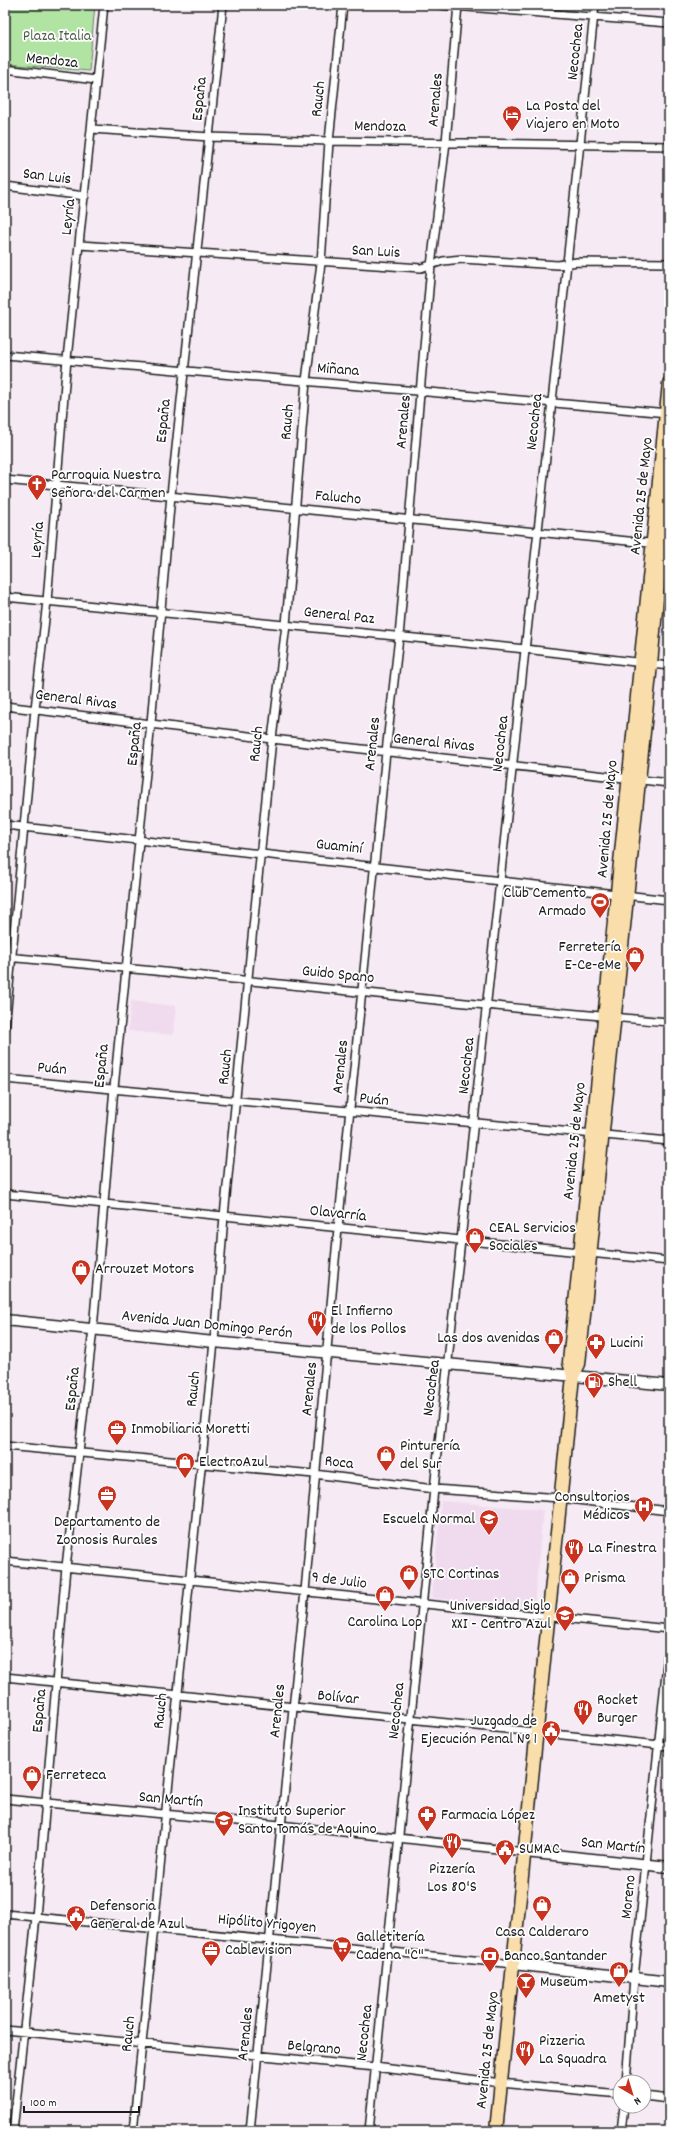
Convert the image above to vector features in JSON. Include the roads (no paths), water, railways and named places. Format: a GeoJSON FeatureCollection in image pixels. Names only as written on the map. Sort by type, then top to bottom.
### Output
{"type":"FeatureCollection","features":[{"type":"Feature","properties":{"kind":"main road","name":"Avenida 25 de Mayo"},"geometry":{"type":"LineString","coordinates":[[661,544],[669,383]]}},
{"type":"Feature","properties":{"kind":"main road","name":"Avenida 25 de Mayo"},"geometry":{"type":"LineString","coordinates":[[496,2131],[514,1964],[547,1615],[573,1376],[579,1364],[585,1251],[608,1017],[646,663],[669,470]]}},
{"type":"Feature","properties":{"kind":"main road","name":"Avenida Juan Domingo Perón"},"geometry":{"type":"LineString","coordinates":[[5,1320],[214,1342],[669,1385]]}},
{"type":"Feature","properties":{"kind":"main road","name":"San Martín"},"geometry":{"type":"LineString","coordinates":[[525,1852],[669,1867]]}},
{"type":"Feature","properties":{"kind":"main road","name":"Hipólito Yrigoyen"},"geometry":{"type":"LineString","coordinates":[[514,1964],[669,1982]]}},
{"type":"Feature","properties":{"kind":"street","name":"Leyría"},"geometry":{"type":"LineString","coordinates":[[5,1029],[8,957],[24,827],[47,601],[67,359],[104,5]]}},
{"type":"Feature","properties":{"kind":"street","name":"España"},"geometry":{"type":"LineString","coordinates":[[13,2131],[36,1917],[66,1567],[93,1329],[114,1088],[151,724],[183,370],[198,253],[223,5]]}},
{"type":"Feature","properties":{"kind":"street","name":"Rauch"},"geometry":{"type":"LineString","coordinates":[[133,2131],[200,1464],[214,1342],[224,1216],[249,981],[272,739],[286,625],[306,382],[321,262],[329,141],[343,5]]}},
{"type":"Feature","properties":{"kind":"street"},"geometry":{"type":"LineString","coordinates":[[441,5],[669,23]]}},
{"type":"Feature","properties":{"kind":"street","name":"Necochea"},"geometry":{"type":"LineString","coordinates":[[369,2131],[434,1489],[502,881],[551,402],[568,263],[596,5]]}},
{"type":"Feature","properties":{"kind":"street","name":"Arenales"},"geometry":{"type":"LineString","coordinates":[[250,2131],[305,1591],[314,1474],[328,1352],[338,1228],[399,637],[431,266],[446,142],[458,6]]}},
{"type":"Feature","properties":{"kind":"street","name":"Mendoza"},"geometry":{"type":"LineString","coordinates":[[5,69],[96,80]]}},
{"type":"Feature","properties":{"kind":"street","name":"Mendoza"},"geometry":{"type":"LineString","coordinates":[[92,129],[210,137],[329,141],[446,142],[581,146],[669,146]]}},
{"type":"Feature","properties":{"kind":"street","name":"San Luis"},"geometry":{"type":"LineString","coordinates":[[5,186],[85,196]]}},
{"type":"Feature","properties":{"kind":"street","name":"San Luis"},"geometry":{"type":"LineString","coordinates":[[80,245],[421,268],[443,261],[462,259],[558,265],[568,263],[669,263]]}},
{"type":"Feature","properties":{"kind":"street","name":"Miñana"},"geometry":{"type":"LineString","coordinates":[[5,355],[67,359],[306,382],[421,390],[668,412]]}},
{"type":"Feature","properties":{"kind":"street","name":"Falucho"},"geometry":{"type":"LineString","coordinates":[[5,480],[410,518],[538,533],[661,544]]}},
{"type":"Feature","properties":{"kind":"street","name":"General Paz"},"geometry":{"type":"LineString","coordinates":[[5,597],[526,649],[669,666]]}},
{"type":"Feature","properties":{"kind":"street","name":"General Rivas"},"geometry":{"type":"LineString","coordinates":[[5,706],[272,739],[669,784]]}},
{"type":"Feature","properties":{"kind":"street","name":"Guaminí"},"geometry":{"type":"LineString","coordinates":[[5,825],[261,852],[669,900]]}},
{"type":"Feature","properties":{"kind":"street","name":"Guido Spano"},"geometry":{"type":"LineString","coordinates":[[8,957],[363,991],[487,1007],[669,1022]]}},
{"type":"Feature","properties":{"kind":"street","name":"Puán"},"geometry":{"type":"LineString","coordinates":[[5,1079],[114,1088],[236,1102],[350,1111],[475,1124],[597,1133],[669,1141]]}},
{"type":"Feature","properties":{"kind":"street","name":"Olavarría"},"geometry":{"type":"LineString","coordinates":[[5,1194],[338,1228],[585,1251],[669,1261]]}},
{"type":"Feature","properties":{"kind":"street","name":"Roca"},"geometry":{"type":"LineString","coordinates":[[5,1446],[314,1474],[434,1489],[560,1498],[669,1511]]}},
{"type":"Feature","properties":{"kind":"street","name":"9 de Julio"},"geometry":{"type":"LineString","coordinates":[[5,1561],[305,1591],[422,1605],[547,1615],[669,1629]]}},
{"type":"Feature","properties":{"kind":"street","name":"Moreno"},"geometry":{"type":"LineString","coordinates":[[627,2074],[634,1978],[669,1644]]}},
{"type":"Feature","properties":{"kind":"street","name":"Bolívar"},"geometry":{"type":"LineString","coordinates":[[5,1677],[669,1746]]}},
{"type":"Feature","properties":{"kind":"street","name":"San Martín"},"geometry":{"type":"LineString","coordinates":[[5,1799],[280,1825],[525,1852]]}},
{"type":"Feature","properties":{"kind":"street","name":"Hipólito Yrigoyen"},"geometry":{"type":"LineString","coordinates":[[5,1914],[388,1950],[514,1964]]}},
{"type":"Feature","properties":{"kind":"street","name":"Belgrano"},"geometry":{"type":"LineString","coordinates":[[5,2030],[375,2067],[501,2083],[612,2093]]}},
{"type":"Feature","properties":{"kind":"street"},"geometry":{"type":"LineString","coordinates":[[652,2097],[669,2099]]}},
{"type":"Feature","properties":{"kind":"street"},"geometry":{"type":"LineString","coordinates":[[621,2131],[623,2114]]}},
{"type":"Feature","properties":{"kind":"place","name":"La Posta del Viajero en Moto"},"geometry":{"type":"Point","coordinates":[512,132]}},
{"type":"Feature","properties":{"kind":"place","name":"Parroquia Nuestra Señora del Carmen"},"geometry":{"type":"Point","coordinates":[37,501]}},
{"type":"Feature","properties":{"kind":"place","name":"Club Cemento Armado"},"geometry":{"type":"Point","coordinates":[600,919]}},
{"type":"Feature","properties":{"kind":"place","name":"Ferretería E-Ce-eMe"},"geometry":{"type":"Point","coordinates":[635,973]}},
{"type":"Feature","properties":{"kind":"place","name":"CEAL Servicios Sociales"},"geometry":{"type":"Point","coordinates":[475,1254]}},
{"type":"Feature","properties":{"kind":"place","name":"Arrouzet Motors"},"geometry":{"type":"Point","coordinates":[81,1286]}},
{"type":"Feature","properties":{"kind":"place","name":"El Infierno de los Pollos"},"geometry":{"type":"Point","coordinates":[317,1337]}},
{"type":"Feature","properties":{"kind":"place","name":"Las dos avenidas"},"geometry":{"type":"Point","coordinates":[554,1355]}},
{"type":"Feature","properties":{"kind":"place","name":"Lucini"},"geometry":{"type":"Point","coordinates":[596,1360]}},
{"type":"Feature","properties":{"kind":"place","name":"Shell"},"geometry":{"type":"Point","coordinates":[594,1399]}},
{"type":"Feature","properties":{"kind":"place","name":"Inmobiliaria Moretti"},"geometry":{"type":"Point","coordinates":[117,1446]}},
{"type":"Feature","properties":{"kind":"place","name":"Pinturería del Sur"},"geometry":{"type":"Point","coordinates":[386,1472]}},
{"type":"Feature","properties":{"kind":"place","name":"ElectroAzul"},"geometry":{"type":"Point","coordinates":[185,1479]}},
{"type":"Feature","properties":{"kind":"place","name":"Departamento de Zoonosis Rurales"},"geometry":{"type":"Point","coordinates":[107,1512]}},
{"type":"Feature","properties":{"kind":"place","name":"Consultorios Médicos"},"geometry":{"type":"Point","coordinates":[644,1523]}},
{"type":"Feature","properties":{"kind":"place","name":"Escuela Normal"},"geometry":{"type":"Point","coordinates":[489,1536]}},
{"type":"Feature","properties":{"kind":"place","name":"La Finestra"},"geometry":{"type":"Point","coordinates":[574,1565]}},
{"type":"Feature","properties":{"kind":"place","name":"STC Cortinas"},"geometry":{"type":"Point","coordinates":[409,1591]}},
{"type":"Feature","properties":{"kind":"place","name":"Prisma"},"geometry":{"type":"Point","coordinates":[570,1595]}},
{"type":"Feature","properties":{"kind":"place","name":"Carolina Lop"},"geometry":{"type":"Point","coordinates":[385,1612]}},
{"type":"Feature","properties":{"kind":"place","name":"Universidad Siglo XXI - Centro Azul"},"geometry":{"type":"Point","coordinates":[565,1632]}},
{"type":"Feature","properties":{"kind":"place","name":"Rocket Burger"},"geometry":{"type":"Point","coordinates":[583,1726]}},
{"type":"Feature","properties":{"kind":"place","name":"Juzgado de Ejecución Penal N° 1"},"geometry":{"type":"Point","coordinates":[551,1747]}},
{"type":"Feature","properties":{"kind":"place","name":"Ferreteca"},"geometry":{"type":"Point","coordinates":[32,1792]}},
{"type":"Feature","properties":{"kind":"place","name":"Farmacia López"},"geometry":{"type":"Point","coordinates":[427,1832]}},
{"type":"Feature","properties":{"kind":"place","name":"Instituto Superior Santo Tomás de Aquino"},"geometry":{"type":"Point","coordinates":[224,1837]}},
{"type":"Feature","properties":{"kind":"place","name":"Pizzería Los 80'S"},"geometry":{"type":"Point","coordinates":[452,1859]}},
{"type":"Feature","properties":{"kind":"place","name":"SUMAC"},"geometry":{"type":"Point","coordinates":[505,1866]}},
{"type":"Feature","properties":{"kind":"place","name":"Casa Calderaro"},"geometry":{"type":"Point","coordinates":[542,1922]}},
{"type":"Feature","properties":{"kind":"place","name":"Defensoria General de Azul"},"geometry":{"type":"Point","coordinates":[76,1932]}},
{"type":"Feature","properties":{"kind":"place","name":"Galletitería Cadena \"C\""},"geometry":{"type":"Point","coordinates":[342,1963]}},
{"type":"Feature","properties":{"kind":"place","name":"Cablevision"},"geometry":{"type":"Point","coordinates":[211,1967]}},
{"type":"Feature","properties":{"kind":"place","name":"Banco Santander"},"geometry":{"type":"Point","coordinates":[490,1973]}},
{"type":"Feature","properties":{"kind":"place","name":"Ametyst"},"geometry":{"type":"Point","coordinates":[619,1988]}},
{"type":"Feature","properties":{"kind":"place","name":"Museum"},"geometry":{"type":"Point","coordinates":[526,1999]}},
{"type":"Feature","properties":{"kind":"place","name":"Pizzeria La Squadra"},"geometry":{"type":"Point","coordinates":[525,2067]}},
{"type":"Feature","properties":{"kind":"park label","name":"Plaza Italia"},"geometry":{"type":"Point","coordinates":[57,36]}}]}
